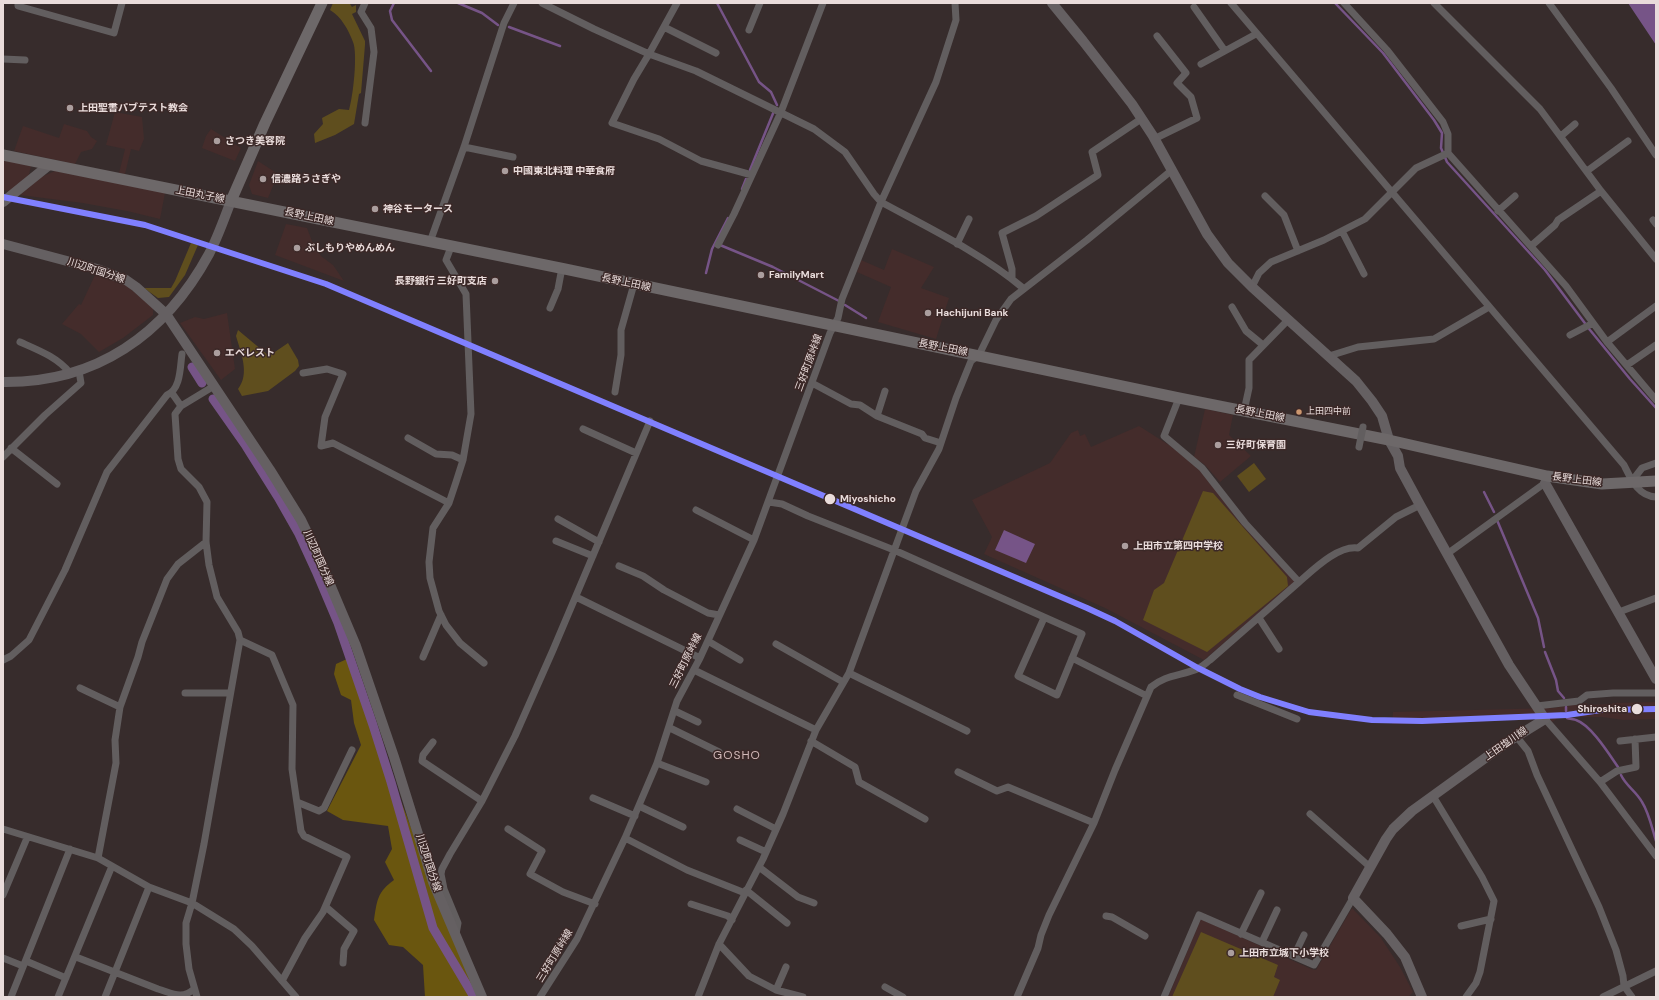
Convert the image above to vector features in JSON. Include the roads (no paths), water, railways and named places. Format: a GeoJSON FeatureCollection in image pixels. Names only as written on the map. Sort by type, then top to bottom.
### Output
{"type":"FeatureCollection","features":[{"type":"Feature","properties":{"kind":"main road","name":"上田丸子線"},"geometry":{"type":"LineString","coordinates":[[3,155],[231,201],[265,124],[322,3]]}},
{"type":"Feature","properties":{"kind":"main road","name":"長野上田線"},"geometry":{"type":"LineString","coordinates":[[231,201],[979,355],[1179,398],[1389,440],[1546,479],[1602,484],[1632,481],[1656,481]]}},
{"type":"Feature","properties":{"kind":"street"},"geometry":{"type":"LineString","coordinates":[[18,3],[18,6],[114,32],[122,3]]}},
{"type":"Feature","properties":{"kind":"street"},"geometry":{"type":"LineString","coordinates":[[364,3],[362,12],[371,28],[374,52],[365,123]]}},
{"type":"Feature","properties":{"kind":"street"},"geometry":{"type":"LineString","coordinates":[[430,242],[464,147],[504,23],[514,3]]}},
{"type":"Feature","properties":{"kind":"street"},"geometry":{"type":"LineString","coordinates":[[542,3],[594,29],[650,54],[696,71],[814,129],[845,152],[881,202],[957,244],[1012,278],[1023,288]]}},
{"type":"Feature","properties":{"kind":"street"},"geometry":{"type":"LineString","coordinates":[[677,3],[650,54],[634,79],[612,123],[659,138],[701,161],[752,175]]}},
{"type":"Feature","properties":{"kind":"street"},"geometry":{"type":"LineString","coordinates":[[749,30],[760,3]]}},
{"type":"Feature","properties":{"kind":"street"},"geometry":{"type":"LineString","coordinates":[[718,245],[734,214],[780,112],[823,3]]}},
{"type":"Feature","properties":{"kind":"street","name":"三好町原峠線"},"geometry":{"type":"LineString","coordinates":[[540,997],[577,940],[595,904],[657,763],[670,728],[677,701],[700,658],[754,540],[834,326],[842,300],[881,202],[936,82],[956,20],[955,3]]}},
{"type":"Feature","properties":{"kind":"street"},"geometry":{"type":"LineString","coordinates":[[1052,3],[1108,72],[1141,119],[1172,170],[1207,234],[1228,263],[1252,287],[1356,381],[1372,400],[1382,416],[1389,440],[1398,456],[1400,468],[1509,665],[1545,718],[1600,782],[1656,856]]}},
{"type":"Feature","properties":{"kind":"street"},"geometry":{"type":"LineString","coordinates":[[1231,3],[1624,465],[1632,481],[1642,493],[1656,497]]}},
{"type":"Feature","properties":{"kind":"street"},"geometry":{"type":"LineString","coordinates":[[1344,3],[1387,50],[1443,122],[1448,134],[1448,153],[1566,286],[1607,342],[1656,400]]}},
{"type":"Feature","properties":{"kind":"street"},"geometry":{"type":"LineString","coordinates":[[1434,3],[1540,109],[1601,191],[1653,250],[1656,259]]}},
{"type":"Feature","properties":{"kind":"street"},"geometry":{"type":"LineString","coordinates":[[1549,3],[1611,88],[1656,155]]}},
{"type":"Feature","properties":{"kind":"street"},"geometry":{"type":"LineString","coordinates":[[1194,7],[1225,51]]}},
{"type":"Feature","properties":{"kind":"street"},"geometry":{"type":"LineString","coordinates":[[664,28],[716,53]]}},
{"type":"Feature","properties":{"kind":"street"},"geometry":{"type":"LineString","coordinates":[[1200,64],[1256,34]]}},
{"type":"Feature","properties":{"kind":"street"},"geometry":{"type":"LineString","coordinates":[[1154,139],[1197,118],[1191,97],[1177,82],[1186,73],[1157,36]]}},
{"type":"Feature","properties":{"kind":"street"},"geometry":{"type":"LineString","coordinates":[[3,58],[25,60]]}},
{"type":"Feature","properties":{"kind":"street"},"geometry":{"type":"LineString","coordinates":[[1012,278],[1012,269],[1002,233],[1036,216],[1098,175],[1092,152],[1141,119]]}},
{"type":"Feature","properties":{"kind":"street"},"geometry":{"type":"LineString","coordinates":[[1561,136],[1575,124]]}},
{"type":"Feature","properties":{"kind":"street"},"geometry":{"type":"LineString","coordinates":[[1587,171],[1628,141]]}},
{"type":"Feature","properties":{"kind":"street"},"geometry":{"type":"LineString","coordinates":[[464,147],[513,157]]}},
{"type":"Feature","properties":{"kind":"street"},"geometry":{"type":"LineString","coordinates":[[1252,287],[1259,273],[1271,262],[1342,231],[1365,219],[1416,168],[1448,153]]}},
{"type":"Feature","properties":{"kind":"street"},"geometry":{"type":"LineString","coordinates":[[3,202],[49,165]]}},
{"type":"Feature","properties":{"kind":"street"},"geometry":{"type":"LineString","coordinates":[[698,997],[719,944],[766,852],[816,730],[849,674],[916,491],[941,444],[971,361],[979,355],[996,320],[1011,299],[1023,288],[1087,240],[1172,170]]}},
{"type":"Feature","properties":{"kind":"street"},"geometry":{"type":"LineString","coordinates":[[1531,246],[1555,225],[1558,220],[1601,191]]}},
{"type":"Feature","properties":{"kind":"street"},"geometry":{"type":"LineString","coordinates":[[1265,196],[1284,216],[1298,251]]}},
{"type":"Feature","properties":{"kind":"street"},"geometry":{"type":"LineString","coordinates":[[1498,211],[1515,196]]}},
{"type":"Feature","properties":{"kind":"street"},"geometry":{"type":"LineString","coordinates":[[3,382],[43,379],[74,372],[110,357],[127,348],[146,334],[166,314],[202,266],[216,239],[231,201]]}},
{"type":"Feature","properties":{"kind":"street"},"geometry":{"type":"LineString","coordinates":[[957,244],[969,219]]}},
{"type":"Feature","properties":{"kind":"street"},"geometry":{"type":"LineString","coordinates":[[1342,231],[1364,274]]}},
{"type":"Feature","properties":{"kind":"street","name":"川辺町国分線"},"geometry":{"type":"LineString","coordinates":[[3,244],[97,269],[126,280],[145,295],[166,314],[289,500],[315,549],[356,646],[394,757],[433,882],[482,997]]}},
{"type":"Feature","properties":{"kind":"street"},"geometry":{"type":"LineString","coordinates":[[451,247],[446,260],[466,294],[471,414],[463,460],[449,503],[434,528],[429,562],[430,578],[441,615],[446,625],[460,643],[484,663]]}},
{"type":"Feature","properties":{"kind":"street"},"geometry":{"type":"LineString","coordinates":[[550,308],[558,289],[562,273],[565,269]]}},
{"type":"Feature","properties":{"kind":"street"},"geometry":{"type":"LineString","coordinates":[[615,392],[621,355],[621,330],[634,284]]}},
{"type":"Feature","properties":{"kind":"street"},"geometry":{"type":"LineString","coordinates":[[1607,342],[1656,306]]}},
{"type":"Feature","properties":{"kind":"street"},"geometry":{"type":"LineString","coordinates":[[1232,307],[1246,331],[1263,345]]}},
{"type":"Feature","properties":{"kind":"street"},"geometry":{"type":"LineString","coordinates":[[1329,356],[1358,347],[1434,339],[1489,307]]}},
{"type":"Feature","properties":{"kind":"street"},"geometry":{"type":"LineString","coordinates":[[1244,411],[1249,388],[1249,360],[1288,320]]}},
{"type":"Feature","properties":{"kind":"street"},"geometry":{"type":"LineString","coordinates":[[1570,334],[1593,323]]}},
{"type":"Feature","properties":{"kind":"street"},"geometry":{"type":"LineString","coordinates":[[3,457],[81,383],[74,372],[63,364],[45,353],[20,342]]}},
{"type":"Feature","properties":{"kind":"street"},"geometry":{"type":"LineString","coordinates":[[1627,366],[1656,345]]}},
{"type":"Feature","properties":{"kind":"street"},"geometry":{"type":"LineString","coordinates":[[3,660],[11,656],[29,640],[65,570],[107,472],[167,395],[172,393],[176,386],[182,354]]}},
{"type":"Feature","properties":{"kind":"street"},"geometry":{"type":"LineString","coordinates":[[303,373],[327,369],[343,374],[325,417],[321,446],[332,442],[449,503]]}},
{"type":"Feature","properties":{"kind":"street"},"geometry":{"type":"LineString","coordinates":[[812,383],[851,404],[860,405],[877,416],[922,434],[925,438],[941,444]]}},
{"type":"Feature","properties":{"kind":"street"},"geometry":{"type":"LineString","coordinates":[[197,997],[189,969],[186,944],[186,924],[192,903],[205,836],[240,640],[238,632],[217,597],[209,565],[206,542],[207,502],[199,487],[181,469],[178,460],[175,414],[181,406],[214,386]]}},
{"type":"Feature","properties":{"kind":"street"},"geometry":{"type":"LineString","coordinates":[[877,416],[886,391]]}},
{"type":"Feature","properties":{"kind":"street"},"geometry":{"type":"LineString","coordinates":[[172,393],[181,406]]}},
{"type":"Feature","properties":{"kind":"street"},"geometry":{"type":"LineString","coordinates":[[1179,398],[1164,436],[1202,468],[1246,523],[1298,582]]}},
{"type":"Feature","properties":{"kind":"street"},"geometry":{"type":"LineString","coordinates":[[455,936],[458,923],[444,889],[441,874],[442,869],[482,802],[515,736],[576,597],[650,421]]}},
{"type":"Feature","properties":{"kind":"street"},"geometry":{"type":"LineString","coordinates":[[1359,447],[1363,427]]}},
{"type":"Feature","properties":{"kind":"street"},"geometry":{"type":"LineString","coordinates":[[583,429],[636,453]]}},
{"type":"Feature","properties":{"kind":"street"},"geometry":{"type":"LineString","coordinates":[[408,438],[436,454],[452,455],[463,460]]}},
{"type":"Feature","properties":{"kind":"street"},"geometry":{"type":"LineString","coordinates":[[11,448],[57,484]]}},
{"type":"Feature","properties":{"kind":"street"},"geometry":{"type":"LineString","coordinates":[[1632,481],[1642,468],[1656,464]]}},
{"type":"Feature","properties":{"kind":"street"},"geometry":{"type":"LineString","coordinates":[[1447,554],[1546,479],[1656,679]]}},
{"type":"Feature","properties":{"kind":"street"},"geometry":{"type":"LineString","coordinates":[[769,502],[782,504],[808,516],[894,550],[1082,634],[1058,695],[1018,676],[1044,618]]}},
{"type":"Feature","properties":{"kind":"street"},"geometry":{"type":"LineString","coordinates":[[1017,997],[1038,948],[1041,935],[1049,915],[1094,823],[1114,770],[1151,687],[1157,682],[1174,675],[1198,668],[1210,660],[1321,563],[1344,549],[1350,547],[1358,548],[1396,517],[1420,505]]}},
{"type":"Feature","properties":{"kind":"street"},"geometry":{"type":"LineString","coordinates":[[696,510],[754,540]]}},
{"type":"Feature","properties":{"kind":"street"},"geometry":{"type":"LineString","coordinates":[[558,519],[599,542]]}},
{"type":"Feature","properties":{"kind":"street"},"geometry":{"type":"LineString","coordinates":[[556,541],[593,556]]}},
{"type":"Feature","properties":{"kind":"street"},"geometry":{"type":"LineString","coordinates":[[98,858],[116,763],[115,740],[120,707],[138,658],[142,642],[167,579],[178,564],[206,542]]}},
{"type":"Feature","properties":{"kind":"street"},"geometry":{"type":"LineString","coordinates":[[619,566],[643,576],[664,590],[708,613],[719,615]]}},
{"type":"Feature","properties":{"kind":"street"},"geometry":{"type":"LineString","coordinates":[[576,597],[700,658]]}},
{"type":"Feature","properties":{"kind":"street"},"geometry":{"type":"LineString","coordinates":[[1619,612],[1656,598]]}},
{"type":"Feature","properties":{"kind":"street"},"geometry":{"type":"LineString","coordinates":[[423,657],[441,615]]}},
{"type":"Feature","properties":{"kind":"street"},"geometry":{"type":"LineString","coordinates":[[1259,618],[1279,649]]}},
{"type":"Feature","properties":{"kind":"street"},"geometry":{"type":"LineString","coordinates":[[240,640],[272,656],[293,705],[292,769],[301,831],[304,836],[347,857],[326,907],[304,938],[282,981]]}},
{"type":"Feature","properties":{"kind":"street"},"geometry":{"type":"LineString","coordinates":[[708,641],[740,660]]}},
{"type":"Feature","properties":{"kind":"street"},"geometry":{"type":"LineString","coordinates":[[776,644],[843,682]]}},
{"type":"Feature","properties":{"kind":"street"},"geometry":{"type":"LineString","coordinates":[[1072,658],[1147,696]]}},
{"type":"Feature","properties":{"kind":"street"},"geometry":{"type":"LineString","coordinates":[[694,670],[816,730]]}},
{"type":"Feature","properties":{"kind":"street"},"geometry":{"type":"LineString","coordinates":[[849,674],[967,731]]}},
{"type":"Feature","properties":{"kind":"street"},"geometry":{"type":"LineString","coordinates":[[80,688],[120,707]]}},
{"type":"Feature","properties":{"kind":"street"},"geometry":{"type":"LineString","coordinates":[[185,693],[230,692]]}},
{"type":"Feature","properties":{"kind":"street"},"geometry":{"type":"LineString","coordinates":[[1537,706],[1580,701],[1587,695],[1656,692]]}},
{"type":"Feature","properties":{"kind":"street"},"geometry":{"type":"LineString","coordinates":[[1237,695],[1297,719]]}},
{"type":"Feature","properties":{"kind":"street"},"geometry":{"type":"LineString","coordinates":[[675,711],[698,722]]}},
{"type":"Feature","properties":{"kind":"street","name":"上田塩川線"},"geometry":{"type":"LineString","coordinates":[[1353,898],[1393,829],[1412,811],[1516,736],[1545,718]]}},
{"type":"Feature","properties":{"kind":"street"},"geometry":{"type":"LineString","coordinates":[[670,728],[719,752]]}},
{"type":"Feature","properties":{"kind":"street"},"geometry":{"type":"LineString","coordinates":[[1516,736],[1528,750],[1537,775],[1599,907],[1616,950],[1624,986],[1632,997]]}},
{"type":"Feature","properties":{"kind":"street"},"geometry":{"type":"LineString","coordinates":[[1620,741],[1656,737]]}},
{"type":"Feature","properties":{"kind":"street"},"geometry":{"type":"LineString","coordinates":[[1600,782],[1617,771],[1636,767],[1635,739]]}},
{"type":"Feature","properties":{"kind":"street"},"geometry":{"type":"LineString","coordinates":[[811,741],[855,767],[859,782],[925,819]]}},
{"type":"Feature","properties":{"kind":"street"},"geometry":{"type":"LineString","coordinates":[[433,742],[423,755],[422,761],[482,802]]}},
{"type":"Feature","properties":{"kind":"street"},"geometry":{"type":"LineString","coordinates":[[297,802],[319,811],[324,808],[352,750]]}},
{"type":"Feature","properties":{"kind":"street"},"geometry":{"type":"LineString","coordinates":[[657,763],[706,782]]}},
{"type":"Feature","properties":{"kind":"street"},"geometry":{"type":"LineString","coordinates":[[958,772],[997,791],[1008,787],[1094,823]]}},
{"type":"Feature","properties":{"kind":"street"},"geometry":{"type":"LineString","coordinates":[[1433,796],[1485,883],[1494,901],[1480,972],[1476,983],[1466,997]]}},
{"type":"Feature","properties":{"kind":"street"},"geometry":{"type":"LineString","coordinates":[[593,798],[635,816]]}},
{"type":"Feature","properties":{"kind":"street"},"geometry":{"type":"LineString","coordinates":[[639,806],[683,827]]}},
{"type":"Feature","properties":{"kind":"street"},"geometry":{"type":"LineString","coordinates":[[737,809],[776,829]]}},
{"type":"Feature","properties":{"kind":"street"},"geometry":{"type":"LineString","coordinates":[[1310,814],[1370,867]]}},
{"type":"Feature","properties":{"kind":"street"},"geometry":{"type":"LineString","coordinates":[[3,829],[27,838],[98,858],[149,887],[192,903],[234,929],[252,946],[296,997]]}},
{"type":"Feature","properties":{"kind":"street"},"geometry":{"type":"LineString","coordinates":[[508,829],[542,851],[530,874],[563,892],[595,904]]}},
{"type":"Feature","properties":{"kind":"street"},"geometry":{"type":"LineString","coordinates":[[3,895],[27,838]]}},
{"type":"Feature","properties":{"kind":"street"},"geometry":{"type":"LineString","coordinates":[[625,838],[687,870],[746,892],[787,923]]}},
{"type":"Feature","properties":{"kind":"street"},"geometry":{"type":"LineString","coordinates":[[740,840],[766,852]]}},
{"type":"Feature","properties":{"kind":"street"},"geometry":{"type":"LineString","coordinates":[[10,997],[70,849]]}},
{"type":"Feature","properties":{"kind":"street"},"geometry":{"type":"LineString","coordinates":[[58,997],[76,957],[112,866]]}},
{"type":"Feature","properties":{"kind":"street"},"geometry":{"type":"LineString","coordinates":[[759,867],[798,897],[814,903]]}},
{"type":"Feature","properties":{"kind":"street"},"geometry":{"type":"LineString","coordinates":[[105,997],[116,973],[149,887]]}},
{"type":"Feature","properties":{"kind":"street"},"geometry":{"type":"LineString","coordinates":[[1242,934],[1261,893]]}},
{"type":"Feature","properties":{"kind":"street"},"geometry":{"type":"LineString","coordinates":[[1164,997],[1199,916],[1314,965],[1353,898],[1387,934],[1404,957],[1422,997]]}},
{"type":"Feature","properties":{"kind":"street"},"geometry":{"type":"LineString","coordinates":[[690,904],[728,916],[732,920]]}},
{"type":"Feature","properties":{"kind":"street"},"geometry":{"type":"LineString","coordinates":[[326,907],[354,931],[344,949],[343,963]]}},
{"type":"Feature","properties":{"kind":"street"},"geometry":{"type":"LineString","coordinates":[[1262,942],[1277,910]]}},
{"type":"Feature","properties":{"kind":"street"},"geometry":{"type":"LineString","coordinates":[[1106,916],[1112,916],[1145,936]]}},
{"type":"Feature","properties":{"kind":"street"},"geometry":{"type":"LineString","coordinates":[[1461,926],[1491,920]]}},
{"type":"Feature","properties":{"kind":"street"},"geometry":{"type":"LineString","coordinates":[[1294,956],[1304,935]]}},
{"type":"Feature","properties":{"kind":"street"},"geometry":{"type":"LineString","coordinates":[[719,944],[749,976],[776,990],[803,997]]}},
{"type":"Feature","properties":{"kind":"street"},"geometry":{"type":"LineString","coordinates":[[76,957],[158,989],[182,996],[187,995],[194,989]]}},
{"type":"Feature","properties":{"kind":"street"},"geometry":{"type":"LineString","coordinates":[[3,958],[24,963],[66,978]]}},
{"type":"Feature","properties":{"kind":"street"},"geometry":{"type":"LineString","coordinates":[[776,990],[786,967]]}},
{"type":"Feature","properties":{"kind":"street"},"geometry":{"type":"LineString","coordinates":[[1603,997],[1656,971]]}},
{"type":"Feature","properties":{"kind":"street"},"geometry":{"type":"LineString","coordinates":[[885,987],[903,997]]}},
{"type":"Feature","properties":{"kind":"waterway"},"geometry":{"type":"LineString","coordinates":[[394,3],[390,11],[392,20],[431,71]]}},
{"type":"Feature","properties":{"kind":"waterway"},"geometry":{"type":"LineString","coordinates":[[458,3],[482,13],[498,25]]}},
{"type":"Feature","properties":{"kind":"waterway"},"geometry":{"type":"LineString","coordinates":[[717,3],[759,82],[771,92],[777,105]]}},
{"type":"Feature","properties":{"kind":"waterway"},"geometry":{"type":"LineString","coordinates":[[1335,3],[1383,53],[1434,120],[1442,133],[1441,148],[1447,162],[1545,270],[1590,330],[1656,408]]}},
{"type":"Feature","properties":{"kind":"waterway"},"geometry":{"type":"LineString","coordinates":[[509,27],[560,46]]}},
{"type":"Feature","properties":{"kind":"waterway"},"geometry":{"type":"LineString","coordinates":[[750,170],[774,111]]}},
{"type":"Feature","properties":{"kind":"waterway"},"geometry":{"type":"LineString","coordinates":[[742,189],[746,179]]}},
{"type":"Feature","properties":{"kind":"waterway"},"geometry":{"type":"LineString","coordinates":[[706,273],[712,249],[728,218]]}},
{"type":"Feature","properties":{"kind":"waterway"},"geometry":{"type":"LineString","coordinates":[[720,245],[773,267],[839,301]]}},
{"type":"Feature","properties":{"kind":"waterway"},"geometry":{"type":"LineString","coordinates":[[845,305],[866,318]]}},
{"type":"Feature","properties":{"kind":"waterway"},"geometry":{"type":"LineString","coordinates":[[192,367],[202,383]]}},
{"type":"Feature","properties":{"kind":"waterway"},"geometry":{"type":"LineString","coordinates":[[213,399],[246,446],[278,497],[299,534],[316,571],[338,623],[373,725],[433,928],[474,997]]}},
{"type":"Feature","properties":{"kind":"waterway"},"geometry":{"type":"LineString","coordinates":[[1484,492],[1494,512]]}},
{"type":"Feature","properties":{"kind":"waterway"},"geometry":{"type":"LineString","coordinates":[[1497,520],[1538,618],[1544,647]]}},
{"type":"Feature","properties":{"kind":"waterway"},"geometry":{"type":"LineString","coordinates":[[1545,652],[1556,680],[1558,691],[1564,698]]}},
{"type":"Feature","properties":{"kind":"waterway"},"geometry":{"type":"LineString","coordinates":[[1567,718],[1576,720],[1588,728],[1599,740],[1618,767]]}},
{"type":"Feature","properties":{"kind":"waterway"},"geometry":{"type":"LineString","coordinates":[[1621,775],[1640,798],[1650,821],[1656,841]]}},
{"type":"Feature","properties":{"kind":"place","name":"上田聖書パブテスト教会"},"geometry":{"type":"Point","coordinates":[70,108]}},
{"type":"Feature","properties":{"kind":"place","name":"さつき美容院"},"geometry":{"type":"Point","coordinates":[217,141]}},
{"type":"Feature","properties":{"kind":"place","name":"中國東北料理 中華食府"},"geometry":{"type":"Point","coordinates":[505,171]}},
{"type":"Feature","properties":{"kind":"place","name":"信濃路うさぎや"},"geometry":{"type":"Point","coordinates":[263,179]}},
{"type":"Feature","properties":{"kind":"place","name":"神谷モータース"},"geometry":{"type":"Point","coordinates":[375,209]}},
{"type":"Feature","properties":{"kind":"place","name":"ぶしもりやめんめん"},"geometry":{"type":"Point","coordinates":[297,248]}},
{"type":"Feature","properties":{"kind":"place","name":"FamilyMart"},"geometry":{"type":"Point","coordinates":[761,275]}},
{"type":"Feature","properties":{"kind":"place","name":"長野銀行 三好町支店"},"geometry":{"type":"Point","coordinates":[495,281]}},
{"type":"Feature","properties":{"kind":"place","name":"Hachijuni Bank"},"geometry":{"type":"Point","coordinates":[928,313]}},
{"type":"Feature","properties":{"kind":"place","name":"エベレスト"},"geometry":{"type":"Point","coordinates":[217,353]}},
{"type":"Feature","properties":{"kind":"place","name":"上田四中前"},"geometry":{"type":"Point","coordinates":[1299,412]}},
{"type":"Feature","properties":{"kind":"place","name":"三好町保育園"},"geometry":{"type":"Point","coordinates":[1218,445]}},
{"type":"Feature","properties":{"kind":"place","name":"Miyoshicho"},"geometry":{"type":"Point","coordinates":[830,499]}},
{"type":"Feature","properties":{"kind":"place","name":"上田市立第四中学校"},"geometry":{"type":"Point","coordinates":[1125,546]}},
{"type":"Feature","properties":{"kind":"place","name":"Shiroshita"},"geometry":{"type":"Point","coordinates":[1637,709]}},
{"type":"Feature","properties":{"kind":"place","name":"上田市立城下小学校"},"geometry":{"type":"Point","coordinates":[1231,953]}},
{"type":"Feature","properties":{"kind":"district","name":"GOSHO"},"geometry":{"type":"Point","coordinates":[737,756]}}]}
